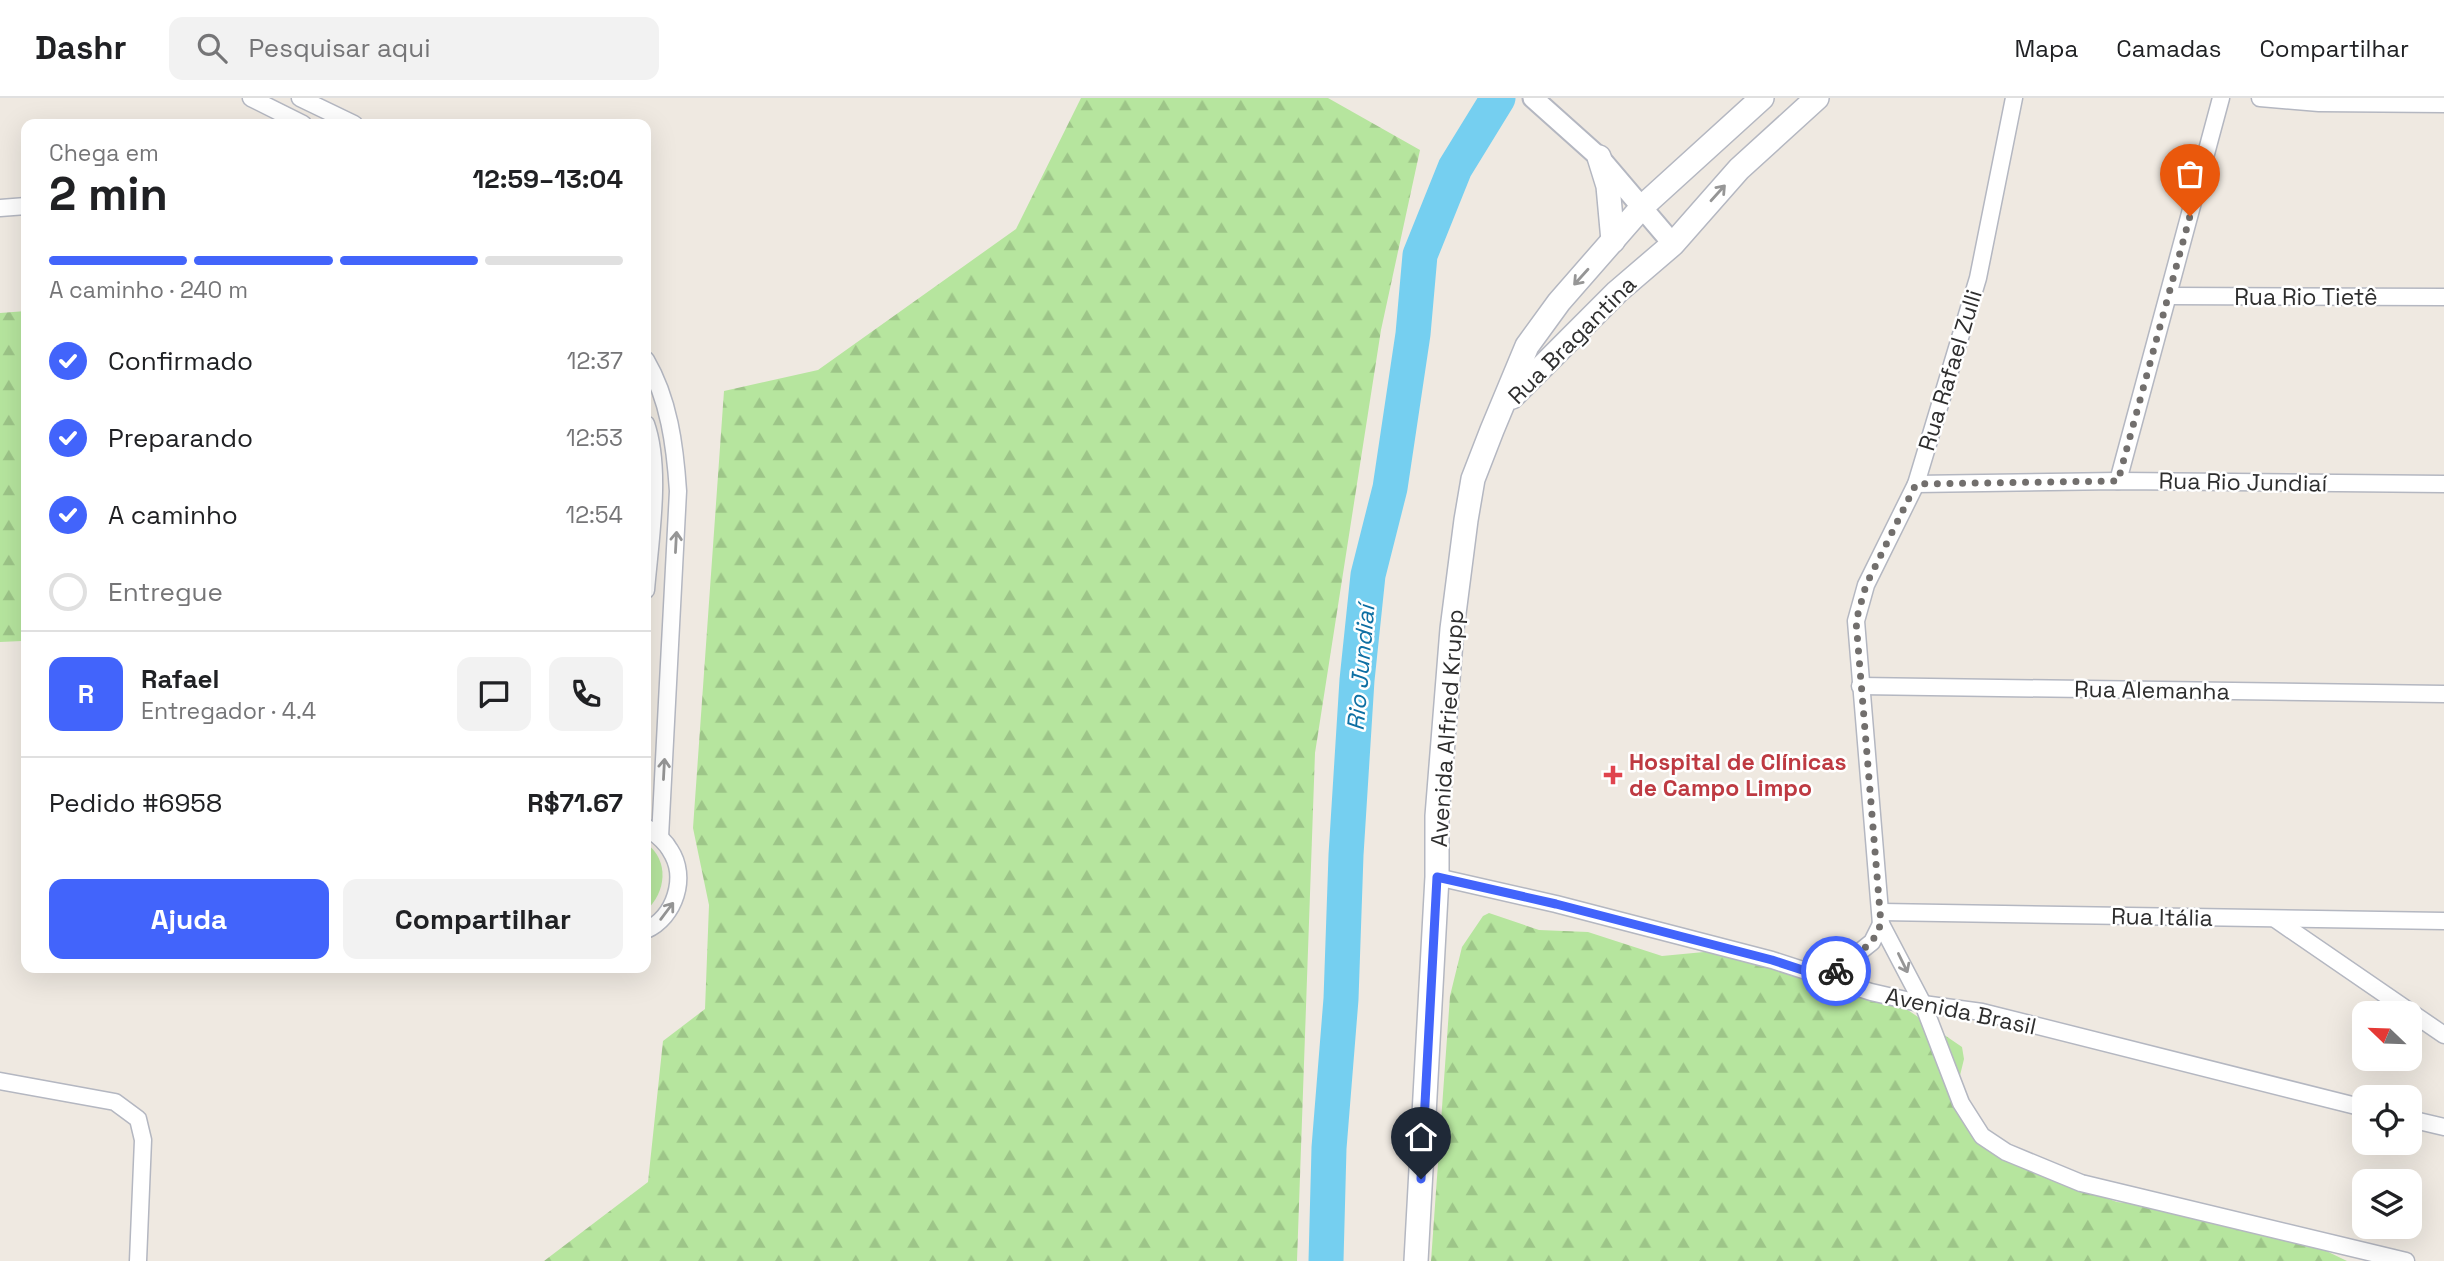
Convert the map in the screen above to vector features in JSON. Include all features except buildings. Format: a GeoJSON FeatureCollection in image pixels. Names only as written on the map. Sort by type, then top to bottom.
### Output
{"type":"FeatureCollection","features":[{"type":"Feature","properties":{"kind":"main road","name":"Rua Bragantina"},"geometry":{"type":"LineString","coordinates":[[1500,411],[1527,346],[1559,302],[1642,207],[1762,98]]}},
{"type":"Feature","properties":{"kind":"main road","name":"Rua Bragantina"},"geometry":{"type":"LineString","coordinates":[[1500,411],[1535,372],[1617,292],[1673,244],[1739,169],[1817,98]]}},
{"type":"Feature","properties":{"kind":"main road"},"geometry":{"type":"LineString","coordinates":[[1599,157],[1610,200],[1613,241]]}},
{"type":"Feature","properties":{"kind":"main road","name":"Avenida Alfried Krupp"},"geometry":{"type":"LineString","coordinates":[[1416,1261],[1437,877],[1437,816],[1450,648],[1473,479],[1500,411]]}},
{"type":"Feature","properties":{"kind":"street"},"geometry":{"type":"LineString","coordinates":[[251,98],[293,119]]}},
{"type":"Feature","properties":{"kind":"street"},"geometry":{"type":"LineString","coordinates":[[300,98],[344,119]]}},
{"type":"Feature","properties":{"kind":"street","name":"Rua Rafael Zulli"},"geometry":{"type":"LineString","coordinates":[[1881,918],[1856,621],[1866,585],[1916,484],[1978,278],[2014,98]]}},
{"type":"Feature","properties":{"kind":"street"},"geometry":{"type":"LineString","coordinates":[[2118,481],[2221,98]]}},
{"type":"Feature","properties":{"kind":"street"},"geometry":{"type":"LineString","coordinates":[[2260,98],[2319,103],[2444,104]]}},
{"type":"Feature","properties":{"kind":"street"},"geometry":{"type":"LineString","coordinates":[[1539,103],[1599,157],[1673,244]]}},
{"type":"Feature","properties":{"kind":"street"},"geometry":{"type":"LineString","coordinates":[[0,208],[21,206]]}},
{"type":"Feature","properties":{"kind":"street","name":"Rua Rio Tietê"},"geometry":{"type":"LineString","coordinates":[[2169,296],[2444,298]]}},
{"type":"Feature","properties":{"kind":"street"},"geometry":{"type":"LineString","coordinates":[[651,368],[658,380],[676,449],[678,491],[660,837]]}},
{"type":"Feature","properties":{"kind":"street"},"geometry":{"type":"LineString","coordinates":[[651,451],[654,495],[651,531]]}},
{"type":"Feature","properties":{"kind":"street","name":"Rua Rio Jundiaí"},"geometry":{"type":"LineString","coordinates":[[1916,484],[2118,481],[2444,484]]}},
{"type":"Feature","properties":{"kind":"street","name":"Rua Alemanha"},"geometry":{"type":"LineString","coordinates":[[1860,687],[2444,694]]}},
{"type":"Feature","properties":{"kind":"street"},"geometry":{"type":"LineString","coordinates":[[651,831],[671,851],[677,868],[678,886],[673,903],[664,918],[651,927]]}},
{"type":"Feature","properties":{"kind":"street","name":"Avenida Brasil"},"geometry":{"type":"LineString","coordinates":[[1437,877],[1556,904],[1772,960],[1871,992],[1923,1004],[1982,1012],[2352,1105]]}},
{"type":"Feature","properties":{"kind":"street"},"geometry":{"type":"LineString","coordinates":[[1827,978],[1872,942],[1881,918]]}},
{"type":"Feature","properties":{"kind":"street"},"geometry":{"type":"LineString","coordinates":[[1881,918],[1923,1004],[1961,1103],[1982,1136],[2006,1152],[2081,1183],[2406,1261]]}},
{"type":"Feature","properties":{"kind":"street","name":"Rua Itália"},"geometry":{"type":"LineString","coordinates":[[1881,918],[2444,921]]}},
{"type":"Feature","properties":{"kind":"street"},"geometry":{"type":"LineString","coordinates":[[2275,919],[2444,1035]]}},
{"type":"Feature","properties":{"kind":"street"},"geometry":{"type":"LineString","coordinates":[[0,1081],[115,1102],[138,1119],[143,1140],[138,1261]]}},
{"type":"Feature","properties":{"kind":"street"},"geometry":{"type":"LineString","coordinates":[[2422,1122],[2444,1127]]}},
{"type":"Feature","properties":{"kind":"green space"},"geometry":{"type":"Polygon","coordinates":[[[1081,98],[1328,98],[1420,150],[1381,330],[1315,753],[1297,1261],[544,1261],[648,1182],[663,1041],[705,1009],[709,905],[693,828],[724,391],[818,370],[1016,229],[1081,98]]]}},
{"type":"Feature","properties":{"kind":"green space"},"geometry":{"type":"Polygon","coordinates":[[[21,311],[21,641],[0,642],[0,313],[21,311]]]}},
{"type":"Feature","properties":{"kind":"green space"},"geometry":{"type":"Polygon","coordinates":[[[651,847],[659,859],[663,877],[651,905],[651,847]]]}},
{"type":"Feature","properties":{"kind":"green space"},"geometry":{"type":"Polygon","coordinates":[[[1489,913],[1539,930],[1588,932],[1662,956],[1725,950],[1899,1004],[1962,1047],[1964,1059],[1955,1096],[1959,1115],[1974,1133],[2053,1179],[2117,1202],[2215,1213],[2287,1232],[2347,1261],[1431,1261],[1450,996],[1462,947],[1483,916],[1489,913]]]}},
{"type":"Feature","properties":{"kind":"waterway","name":"Rio Jundiaí"},"geometry":{"type":"LineString","coordinates":[[1326,1261],[1329,1148],[1341,999],[1346,855],[1357,680],[1368,575],[1390,488],[1413,334],[1420,255],[1455,168],[1498,98]]}},
{"type":"Feature","properties":{"kind":"way so far"},"geometry":{"type":"LineString","coordinates":[[1836,971],[1872,942],[1881,924],[1856,621],[1866,585],[1916,484],[2118,481],[2190,216]]}},
{"type":"Feature","properties":{"kind":"place","name":"Hospital de Clínicas de Campo Limpo"},"geometry":{"type":"Point","coordinates":[1613,775]}},
{"type":"Feature","properties":{"kind":"route"},"geometry":{"type":"LineString","coordinates":[[1421,1179],[1437,877],[1556,904],[1772,960],[1827,978],[1836,971]]}}]}
